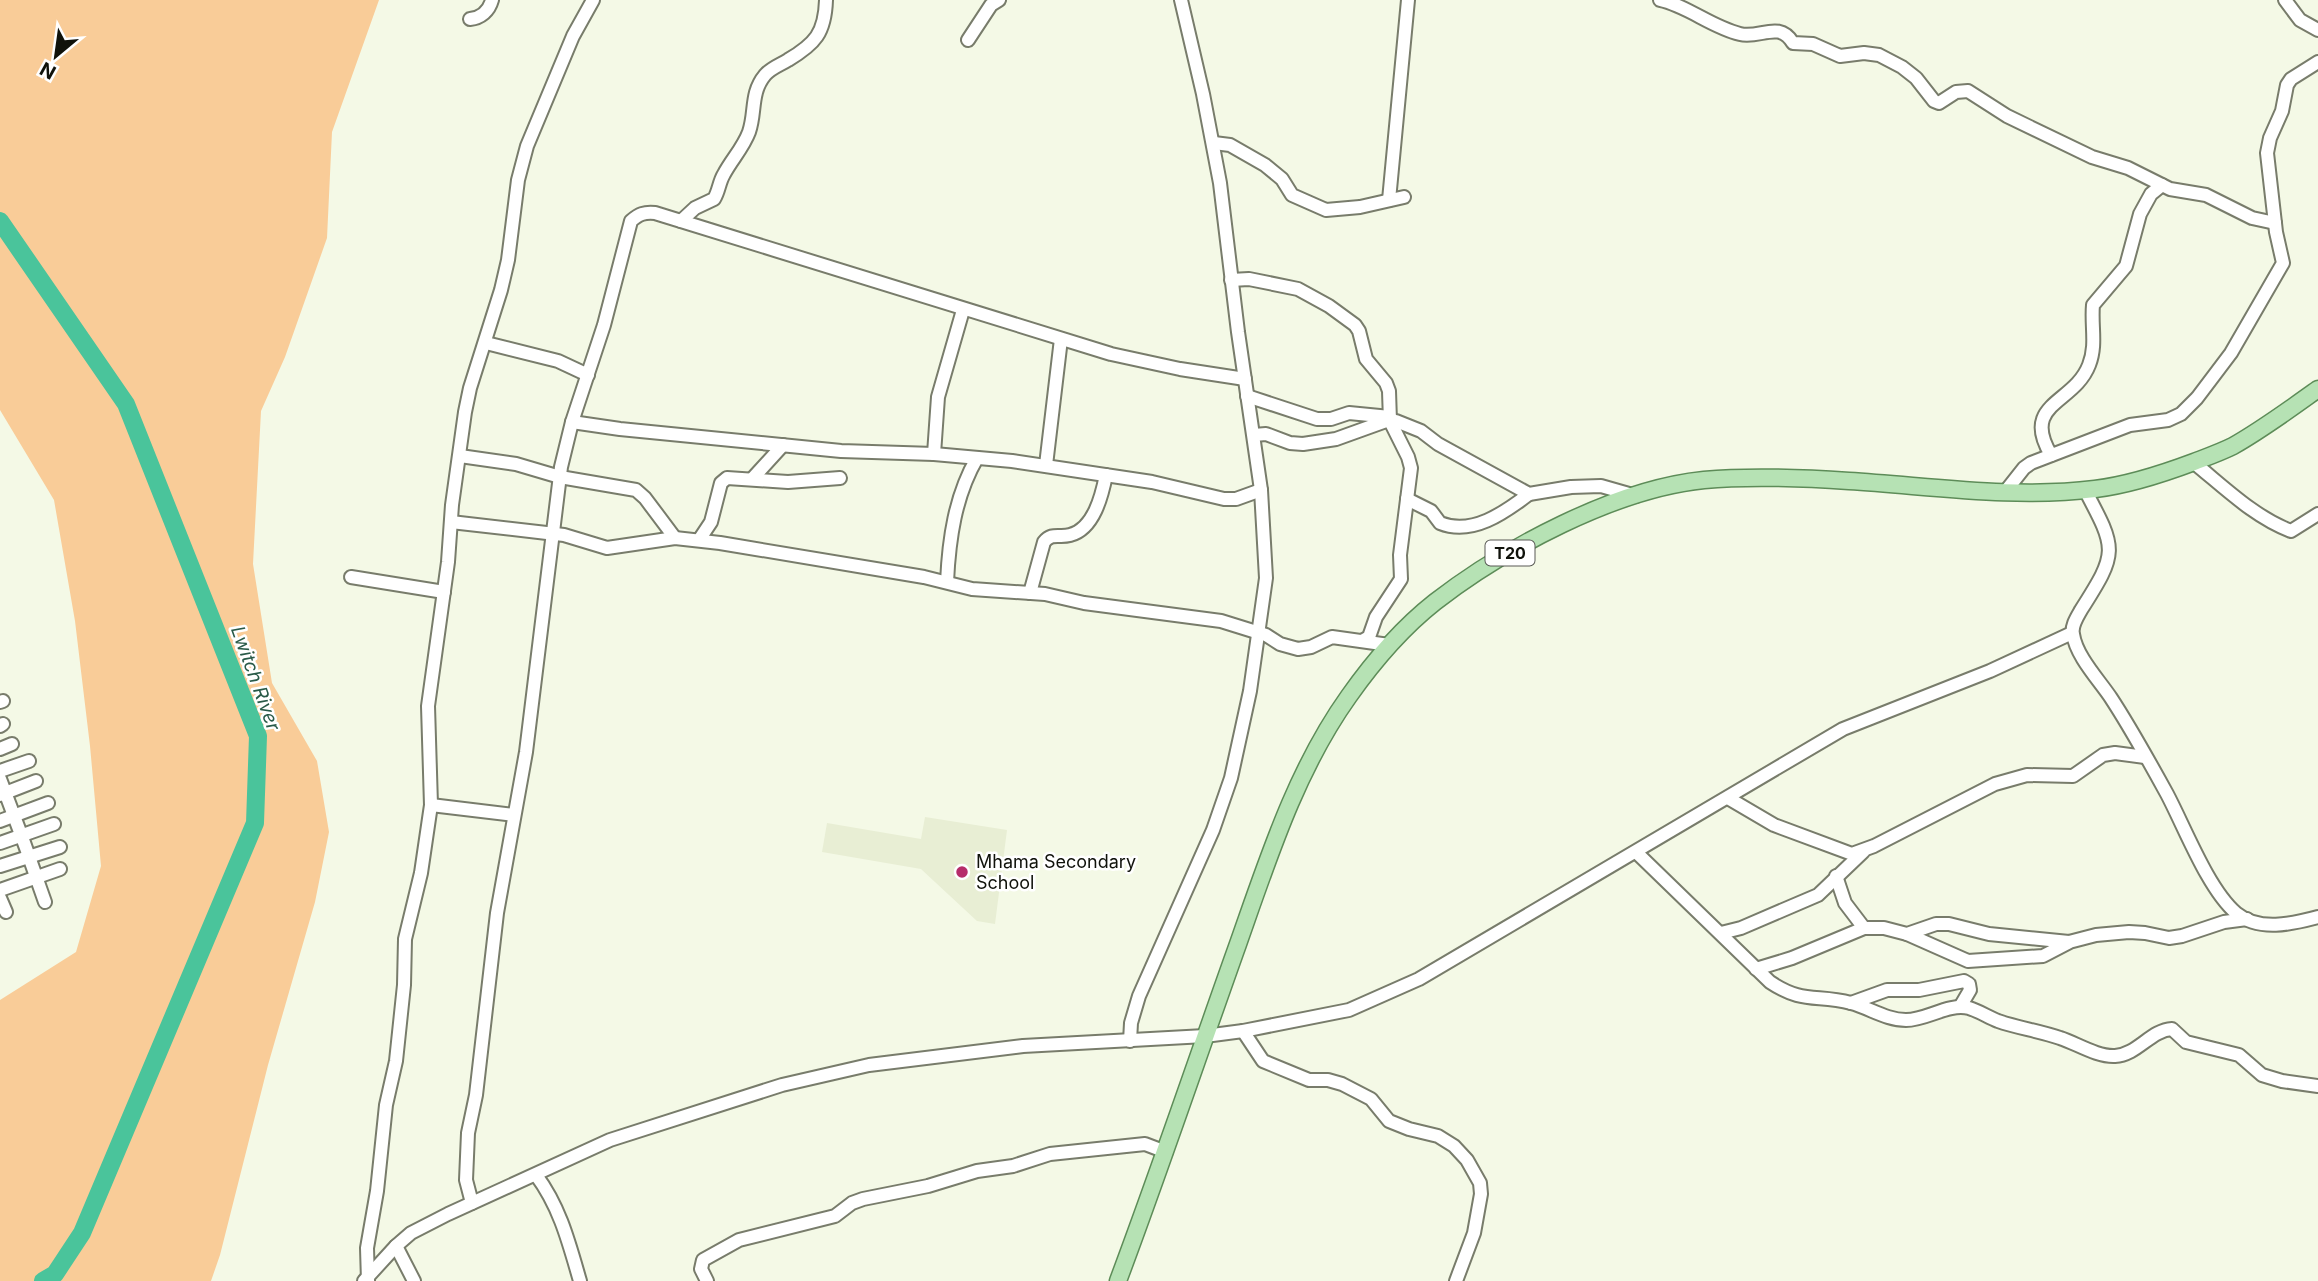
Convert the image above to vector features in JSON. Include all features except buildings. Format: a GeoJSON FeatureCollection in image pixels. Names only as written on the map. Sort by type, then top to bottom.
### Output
{"type":"FeatureCollection","features":[{"type":"Feature","properties":{"kind":"main road","name":"T20"},"geometry":{"type":"LineString","coordinates":[[1118,1281],[1267,863],[1312,755],[1349,695],[1389,645],[1435,602],[1512,552],[1571,521],[1637,496],[1703,480],[1847,481],[2005,492],[2099,489],[2164,474],[2230,448],[2318,389]]}},
{"type":"Feature","properties":{"kind":"street"},"geometry":{"type":"LineString","coordinates":[[470,19],[484,14],[492,0]]}},
{"type":"Feature","properties":{"kind":"street"},"geometry":{"type":"LineString","coordinates":[[367,1279],[367,1248],[377,1191],[386,1105],[396,1062],[404,985],[405,939],[421,873],[431,806],[428,706],[470,388],[486,343],[508,260],[518,180],[527,146],[573,36],[593,0]]}},
{"type":"Feature","properties":{"kind":"street"},"geometry":{"type":"LineString","coordinates":[[681,221],[695,208],[715,199],[723,174],[742,148],[750,131],[753,98],[758,86],[765,75],[803,50],[819,34],[825,21],[826,0]]}},
{"type":"Feature","properties":{"kind":"street"},"geometry":{"type":"LineString","coordinates":[[968,40],[985,14],[999,0]]}},
{"type":"Feature","properties":{"kind":"street"},"geometry":{"type":"LineString","coordinates":[[1130,1041],[1131,1023],[1139,996],[1213,830],[1231,778],[1241,736],[1266,578],[1261,490],[1213,143],[1181,0]]}},
{"type":"Feature","properties":{"kind":"street"},"geometry":{"type":"LineString","coordinates":[[1389,200],[1408,0]]}},
{"type":"Feature","properties":{"kind":"street"},"geometry":{"type":"LineString","coordinates":[[1660,0],[1738,34],[1755,36],[1772,30],[1785,34],[1793,43],[1813,44],[1833,54],[1879,55],[1916,78],[1938,103],[1956,92],[1968,92],[2007,116],[2092,157],[2128,168],[2162,185],[2206,195],[2252,218],[2275,223]]}},
{"type":"Feature","properties":{"kind":"street"},"geometry":{"type":"LineString","coordinates":[[2284,0],[2300,20],[2318,30]]}},
{"type":"Feature","properties":{"kind":"street"},"geometry":{"type":"LineString","coordinates":[[2005,492],[2031,463],[2130,425],[2176,418],[2191,405],[2231,353],[2283,263],[2268,166],[2270,138],[2282,111],[2287,85],[2291,79],[2318,62]]}},
{"type":"Feature","properties":{"kind":"street"},"geometry":{"type":"LineString","coordinates":[[1213,143],[1230,145],[1265,165],[1276,172],[1292,195],[1326,210],[1342,210],[1404,197]]}},
{"type":"Feature","properties":{"kind":"street"},"geometry":{"type":"LineString","coordinates":[[2052,456],[2043,441],[2044,415],[2077,383],[2088,367],[2095,341],[2093,305],[2126,266],[2140,214],[2151,194],[2162,185]]}},
{"type":"Feature","properties":{"kind":"street"},"geometry":{"type":"LineString","coordinates":[[472,1203],[466,1180],[468,1133],[476,1095],[497,913],[526,752],[561,477],[572,422],[604,325],[631,221],[646,212],[681,221],[1061,339],[1149,362],[1245,379]]}},
{"type":"Feature","properties":{"kind":"street"},"geometry":{"type":"LineString","coordinates":[[1231,280],[1249,279],[1298,289],[1329,306],[1355,325],[1366,359],[1386,383],[1389,391],[1390,419],[1410,462],[1400,555],[1401,579],[1376,617],[1369,637],[1362,640]]}},
{"type":"Feature","properties":{"kind":"street"},"geometry":{"type":"LineString","coordinates":[[934,454],[938,397],[963,310]]}},
{"type":"Feature","properties":{"kind":"street"},"geometry":{"type":"LineString","coordinates":[[1046,465],[1061,339]]}},
{"type":"Feature","properties":{"kind":"street"},"geometry":{"type":"LineString","coordinates":[[486,343],[558,361],[588,375]]}},
{"type":"Feature","properties":{"kind":"street"},"geometry":{"type":"LineString","coordinates":[[1247,396],[1317,419],[1331,419],[1349,413],[1405,424],[1529,494]]}},
{"type":"Feature","properties":{"kind":"street"},"geometry":{"type":"LineString","coordinates":[[1254,435],[1266,434],[1290,443],[1303,444],[1336,439],[1390,419]]}},
{"type":"Feature","properties":{"kind":"street"},"geometry":{"type":"LineString","coordinates":[[572,422],[841,451],[934,454],[1046,465],[1152,482],[1224,499],[1236,499],[1261,490]]}},
{"type":"Feature","properties":{"kind":"street"},"geometry":{"type":"LineString","coordinates":[[752,479],[783,445]]}},
{"type":"Feature","properties":{"kind":"street"},"geometry":{"type":"LineString","coordinates":[[460,456],[516,464],[561,477],[636,490],[675,538]]}},
{"type":"Feature","properties":{"kind":"street"},"geometry":{"type":"LineString","coordinates":[[947,582],[956,509],[968,473],[977,458]]}},
{"type":"Feature","properties":{"kind":"street"},"geometry":{"type":"LineString","coordinates":[[2193,462],[2259,516],[2291,531],[2318,514]]}},
{"type":"Feature","properties":{"kind":"street"},"geometry":{"type":"LineString","coordinates":[[1030,593],[1044,541],[1051,536],[1074,534],[1086,524],[1096,510],[1106,475]]}},
{"type":"Feature","properties":{"kind":"street"},"geometry":{"type":"LineString","coordinates":[[699,540],[711,522],[723,480],[732,478],[788,482],[840,478]]}},
{"type":"Feature","properties":{"kind":"street"},"geometry":{"type":"LineString","coordinates":[[1407,499],[1431,511],[1440,523],[1463,527],[1492,518],[1529,494],[1601,485],[1637,496]]}},
{"type":"Feature","properties":{"kind":"street"},"geometry":{"type":"LineString","coordinates":[[2085,490],[2104,526],[2110,550],[2097,584],[2076,619],[2072,633],[2087,666],[2111,698],[2166,793],[2210,878],[2237,914],[2257,924],[2269,925],[2318,917]]}},
{"type":"Feature","properties":{"kind":"street"},"geometry":{"type":"LineString","coordinates":[[451,522],[554,534],[607,548],[675,538],[699,540],[980,590],[1030,593],[1221,621],[1298,649],[1311,647],[1332,637],[1389,645]]}},
{"type":"Feature","properties":{"kind":"street"},"geometry":{"type":"LineString","coordinates":[[351,577],[444,592]]}},
{"type":"Feature","properties":{"kind":"street"},"geometry":{"type":"LineString","coordinates":[[367,1279],[396,1246],[422,1226],[619,1137],[782,1085],[889,1062],[1023,1046],[1205,1036],[1243,1031],[1317,1018],[1377,999],[1419,979],[1843,730],[1990,671],[2072,633]]}},
{"type":"Feature","properties":{"kind":"street"},"geometry":{"type":"LineString","coordinates":[[1720,933],[1741,928],[1807,901],[1824,890],[1863,852],[1995,784],[2027,775],[2073,776],[2103,755],[2115,753],[2144,757]]}},
{"type":"Feature","properties":{"kind":"street"},"geometry":{"type":"LineString","coordinates":[[0,771],[29,761]]}},
{"type":"Feature","properties":{"kind":"street"},"geometry":{"type":"LineString","coordinates":[[0,779],[3,794],[23,835],[28,857],[45,902]]}},
{"type":"Feature","properties":{"kind":"street"},"geometry":{"type":"LineString","coordinates":[[3,794],[36,781]]}},
{"type":"Feature","properties":{"kind":"street"},"geometry":{"type":"LineString","coordinates":[[1728,798],[1774,825],[1847,853],[1863,852]]}},
{"type":"Feature","properties":{"kind":"street"},"geometry":{"type":"LineString","coordinates":[[0,821],[47,803]]}},
{"type":"Feature","properties":{"kind":"street"},"geometry":{"type":"LineString","coordinates":[[431,806],[514,815]]}},
{"type":"Feature","properties":{"kind":"street"},"geometry":{"type":"LineString","coordinates":[[0,843],[54,824]]}},
{"type":"Feature","properties":{"kind":"street"},"geometry":{"type":"LineString","coordinates":[[0,866],[60,847]]}},
{"type":"Feature","properties":{"kind":"street"},"geometry":{"type":"LineString","coordinates":[[1637,853],[1770,982],[1793,996],[1851,1003],[1891,1018],[1907,1020],[1925,1018],[1960,1007],[1968,1008],[2000,1022],[2115,1056],[2140,1045],[2162,1029],[2172,1029],[2186,1042],[2239,1055],[2262,1075],[2318,1086]]}},
{"type":"Feature","properties":{"kind":"street"},"geometry":{"type":"LineString","coordinates":[[0,890],[60,869]]}},
{"type":"Feature","properties":{"kind":"street"},"geometry":{"type":"LineString","coordinates":[[1836,876],[1849,908],[1864,928]]}},
{"type":"Feature","properties":{"kind":"street"},"geometry":{"type":"LineString","coordinates":[[0,898],[6,912]]}},
{"type":"Feature","properties":{"kind":"street"},"geometry":{"type":"LineString","coordinates":[[1842,938],[1849,908]]}},
{"type":"Feature","properties":{"kind":"street"},"geometry":{"type":"LineString","coordinates":[[1756,969],[1792,958],[1864,928],[1884,928],[1906,934],[1968,961],[2043,956],[2069,942],[2096,935],[2129,932],[2169,938],[2224,922],[2247,919]]}},
{"type":"Feature","properties":{"kind":"street"},"geometry":{"type":"LineString","coordinates":[[1906,934],[1936,924],[1949,924],[1989,934],[2069,942]]}},
{"type":"Feature","properties":{"kind":"street"},"geometry":{"type":"LineString","coordinates":[[1851,1003],[1887,990],[1919,990],[1964,981],[1969,984],[1970,990],[1960,1007]]}},
{"type":"Feature","properties":{"kind":"street"},"geometry":{"type":"LineString","coordinates":[[1243,1031],[1263,1060],[1309,1080],[1342,1084],[1371,1099],[1389,1121],[1438,1136],[1454,1146],[1468,1160],[1480,1183],[1481,1194],[1474,1233],[1456,1281]]}},
{"type":"Feature","properties":{"kind":"street"},"geometry":{"type":"LineString","coordinates":[[707,1281],[701,1269],[703,1260],[728,1245],[750,1236],[835,1216],[852,1203],[863,1199],[928,1186],[985,1169],[1013,1166],[1058,1152],[1145,1144],[1166,1152]]}},
{"type":"Feature","properties":{"kind":"street"},"geometry":{"type":"LineString","coordinates":[[536,1174],[551,1195],[564,1225],[580,1281]]}},
{"type":"Feature","properties":{"kind":"street"},"geometry":{"type":"LineString","coordinates":[[396,1246],[414,1281]]}},
{"type":"Feature","properties":{"kind":"shaded area"},"geometry":{"type":"Polygon","coordinates":[[[0,0],[379,0],[332,132],[327,238],[285,357],[261,411],[253,564],[272,683],[317,761],[329,832],[315,902],[268,1065],[211,1281],[0,1281],[0,1000],[76,952],[101,866],[75,621],[54,500],[0,410],[0,0]]]}},
{"type":"Feature","properties":{"kind":"shaded area","name":"Mhama Secondary School"},"geometry":{"type":"Polygon","coordinates":[[[925,817],[1007,830],[995,924],[977,921],[921,869],[822,852],[827,823],[921,839],[925,817]]]}},
{"type":"Feature","properties":{"kind":"waterway","name":"Lwitch River"},"geometry":{"type":"LineString","coordinates":[[0,221],[126,404],[258,736],[255,823],[82,1233],[55,1274],[43,1281]]}},
{"type":"Feature","properties":{"kind":"place","name":"Mhama Secondary School"},"geometry":{"type":"Point","coordinates":[962,872]}}]}
